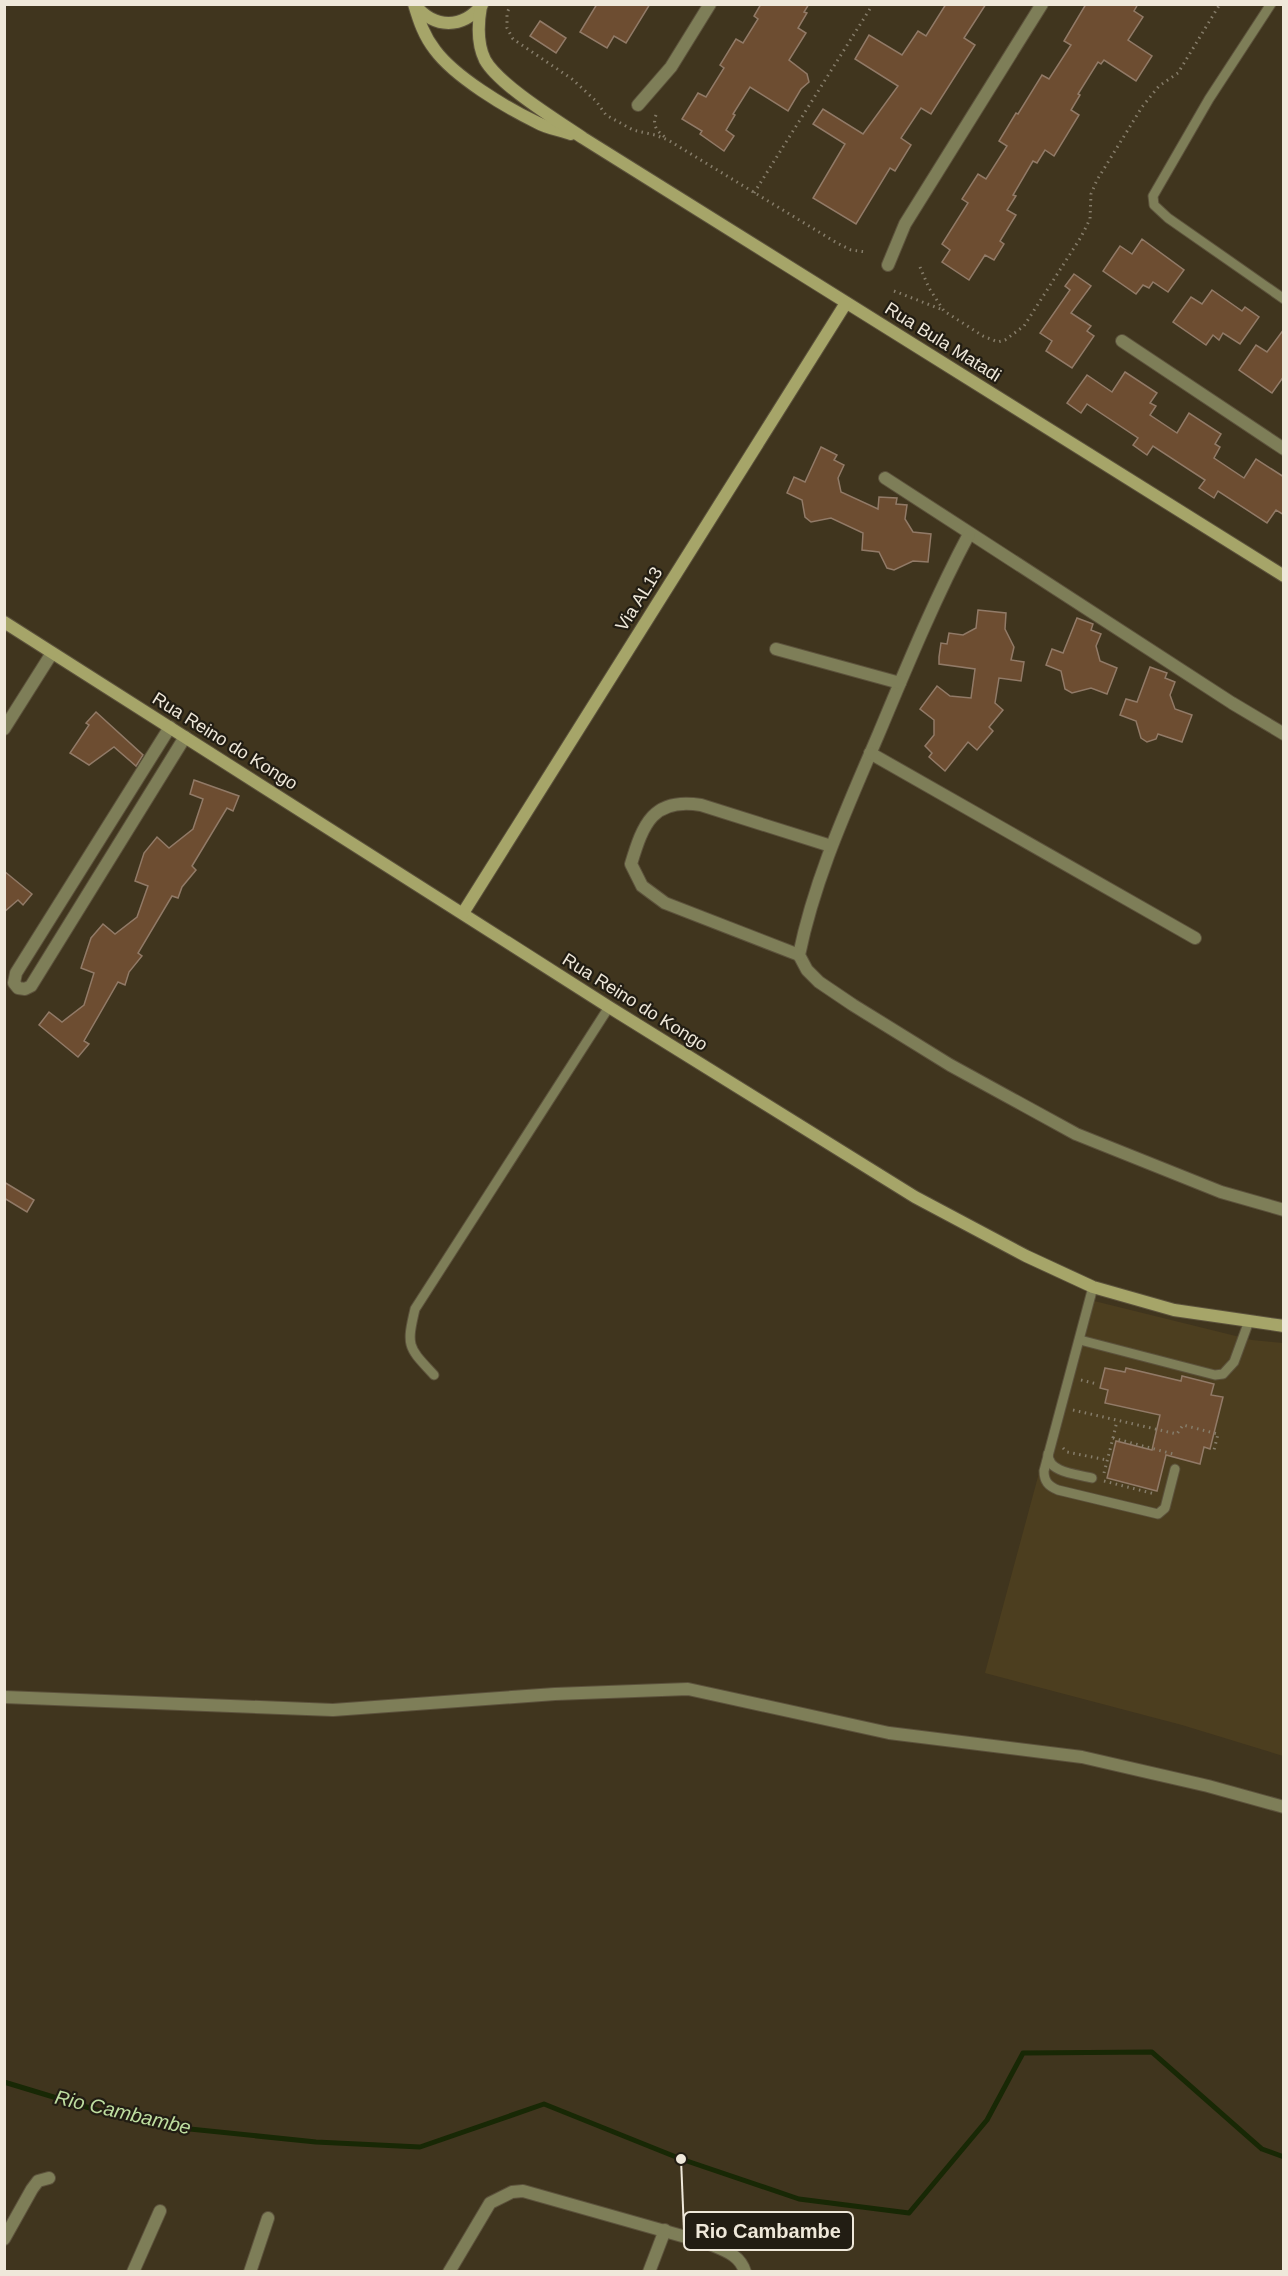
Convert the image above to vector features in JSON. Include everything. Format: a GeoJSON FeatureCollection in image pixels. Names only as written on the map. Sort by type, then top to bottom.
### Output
{"type":"FeatureCollection","features":[{"type":"Feature","properties":{"kind":"street"},"geometry":{"type":"LineString","coordinates":[[414,4],[424,15],[439,22],[451,23],[473,16],[482,5]]}},
{"type":"Feature","properties":{"kind":"street","name":"Rua Bula Matadi"},"geometry":{"type":"LineString","coordinates":[[414,4],[426,37],[449,65],[496,100],[537,123],[583,138]]}},
{"type":"Feature","properties":{"kind":"street"},"geometry":{"type":"LineString","coordinates":[[638,105],[671,67],[710,4]]}},
{"type":"Feature","properties":{"kind":"street"},"geometry":{"type":"LineString","coordinates":[[888,266],[905,224],[1042,4]]}},
{"type":"Feature","properties":{"kind":"street","name":"Rua Bula Matadi"},"geometry":{"type":"LineString","coordinates":[[482,5],[478,20],[485,60],[507,84],[583,138],[1284,576]]}},
{"type":"Feature","properties":{"kind":"street","name":"Via AL13"},"geometry":{"type":"LineString","coordinates":[[463,913],[846,303]]}},
{"type":"Feature","properties":{"kind":"street"},"geometry":{"type":"LineString","coordinates":[[1122,341],[1284,450]]}},
{"type":"Feature","properties":{"kind":"street"},"geometry":{"type":"LineString","coordinates":[[885,478],[1284,734]]}},
{"type":"Feature","properties":{"kind":"street"},"geometry":{"type":"LineString","coordinates":[[969,534],[933,606],[831,846],[806,920],[799,955],[807,970],[819,982],[853,1005],[950,1065],[1076,1134],[1221,1192],[1284,1209]]}},
{"type":"Feature","properties":{"kind":"street","name":"Rua Reino do Kongo"},"geometry":{"type":"LineString","coordinates":[[4,622],[609,1007],[915,1197],[1054,1270],[1094,1287],[1174,1310],[1284,1326]]}},
{"type":"Feature","properties":{"kind":"street"},"geometry":{"type":"LineString","coordinates":[[776,649],[900,683]]}},
{"type":"Feature","properties":{"kind":"street"},"geometry":{"type":"LineString","coordinates":[[4,729],[52,653]]}},
{"type":"Feature","properties":{"kind":"street"},"geometry":{"type":"LineString","coordinates":[[170,727],[16,973],[14,983],[18,988],[25,989],[31,986],[185,736]]}},
{"type":"Feature","properties":{"kind":"street"},"geometry":{"type":"LineString","coordinates":[[870,753],[1195,938]]}},
{"type":"Feature","properties":{"kind":"street"},"geometry":{"type":"LineString","coordinates":[[799,955],[665,903],[642,886],[631,864],[638,840],[649,818],[667,806],[685,803],[701,805],[831,846]]}},
{"type":"Feature","properties":{"kind":"street"},"geometry":{"type":"LineString","coordinates":[[4,1697],[333,1710],[555,1694],[688,1689],[889,1733],[1083,1757],[1208,1786],[1284,1807]]}},
{"type":"Feature","properties":{"kind":"street"},"geometry":{"type":"LineString","coordinates":[[4,2239],[32,2189],[38,2181],[49,2178]]}},
{"type":"Feature","properties":{"kind":"street"},"geometry":{"type":"LineString","coordinates":[[449,2271],[490,2203],[512,2192],[522,2191],[665,2230],[731,2253],[742,2262],[745,2271]]}},
{"type":"Feature","properties":{"kind":"street"},"geometry":{"type":"LineString","coordinates":[[133,2271],[160,2211]]}},
{"type":"Feature","properties":{"kind":"street"},"geometry":{"type":"LineString","coordinates":[[250,2271],[268,2218]]}},
{"type":"Feature","properties":{"kind":"street"},"geometry":{"type":"LineString","coordinates":[[649,2271],[665,2230]]}},
{"type":"Feature","properties":{"kind":"lane"},"geometry":{"type":"LineString","coordinates":[[1271,4],[1209,99],[1154,196],[1154,205],[1168,218],[1284,299]]}},
{"type":"Feature","properties":{"kind":"lane"},"geometry":{"type":"LineString","coordinates":[[434,1375],[411,1350],[410,1330],[415,1309],[609,1007]]}},
{"type":"Feature","properties":{"kind":"lane"},"geometry":{"type":"LineString","coordinates":[[1094,1287],[1048,1453],[1044,1478],[1050,1486],[1058,1490],[1158,1514],[1165,1508],[1173,1467]]}},
{"type":"Feature","properties":{"kind":"lane"},"geometry":{"type":"LineString","coordinates":[[1080,1340],[1215,1375],[1223,1374],[1234,1362],[1249,1321]]}},
{"type":"Feature","properties":{"kind":"lane"},"geometry":{"type":"LineString","coordinates":[[1048,1453],[1048,1461],[1058,1469]]}},
{"type":"Feature","properties":{"kind":"lane"},"geometry":{"type":"LineString","coordinates":[[1044,1478],[1048,1470],[1058,1469],[1092,1478]]}},
{"type":"Feature","properties":{"kind":"path"},"geometry":{"type":"LineString","coordinates":[[511,4],[507,13],[507,28],[513,39],[572,79],[596,101],[606,115],[633,130],[668,140],[837,243],[851,250],[866,252]]}},
{"type":"Feature","properties":{"kind":"path"},"geometry":{"type":"LineString","coordinates":[[754,193],[873,4]]}},
{"type":"Feature","properties":{"kind":"path"},"geometry":{"type":"LineString","coordinates":[[894,291],[944,311],[983,336],[998,342],[1012,337],[1024,326],[1082,237],[1090,219],[1092,194],[1097,180],[1142,107],[1159,86],[1178,73],[1220,4]]}},
{"type":"Feature","properties":{"kind":"path"},"geometry":{"type":"LineString","coordinates":[[656,115],[655,127],[668,140]]}},
{"type":"Feature","properties":{"kind":"path"},"geometry":{"type":"LineString","coordinates":[[920,267],[929,288],[944,311]]}},
{"type":"Feature","properties":{"kind":"path"},"geometry":{"type":"LineString","coordinates":[[1077,1389],[1082,1370]]}},
{"type":"Feature","properties":{"kind":"path"},"geometry":{"type":"LineString","coordinates":[[1080,1379],[1097,1384]]}},
{"type":"Feature","properties":{"kind":"path"},"geometry":{"type":"LineString","coordinates":[[1074,1400],[1071,1410],[1117,1421],[1177,1434],[1183,1425],[1218,1434],[1214,1450]]}},
{"type":"Feature","properties":{"kind":"path"},"geometry":{"type":"LineString","coordinates":[[1117,1421],[1102,1480],[1162,1496]]}},
{"type":"Feature","properties":{"kind":"path"},"geometry":{"type":"LineString","coordinates":[[1113,1438],[1173,1454],[1173,1467]]}},
{"type":"Feature","properties":{"kind":"path"},"geometry":{"type":"LineString","coordinates":[[1062,1445],[1067,1452],[1107,1460]]}},
{"type":"Feature","properties":{"kind":"shaded area"},"geometry":{"type":"Polygon","coordinates":[[[1086,1299],[1252,1340],[1283,1343],[1283,1756],[1182,1725],[985,1673],[1086,1299]]]}},
{"type":"Feature","properties":{"kind":"building"},"geometry":{"type":"Polygon","coordinates":[[[597,4],[650,4],[626,43],[614,36],[607,48],[580,32],[597,4]]]}},
{"type":"Feature","properties":{"kind":"building"},"geometry":{"type":"Polygon","coordinates":[[[761,4],[809,4],[804,12],[807,13],[798,28],[806,33],[789,60],[807,74],[809,82],[801,89],[788,111],[750,87],[726,130],[734,136],[724,151],[700,134],[702,131],[682,119],[698,93],[706,97],[724,68],[720,65],[736,39],[743,43],[758,19],[754,16],[761,4]]]}},
{"type":"Feature","properties":{"kind":"building"},"geometry":{"type":"Polygon","coordinates":[[[946,4],[986,4],[964,38],[975,45],[931,114],[921,108],[901,138],[911,145],[895,171],[890,168],[856,224],[813,198],[845,144],[813,124],[823,109],[863,134],[898,86],[855,59],[869,35],[902,55],[918,31],[926,36],[946,4]]]}},
{"type":"Feature","properties":{"kind":"building"},"geometry":{"type":"Polygon","coordinates":[[[1086,4],[1138,4],[1134,11],[1143,17],[1128,40],[1152,56],[1136,81],[1104,60],[1101,64],[1098,62],[1071,110],[1079,115],[1054,156],[1045,150],[1037,163],[1033,161],[1013,195],[1016,196],[1007,210],[1016,215],[1000,241],[1004,244],[994,260],[985,255],[969,280],[942,262],[950,250],[942,244],[968,203],[962,199],[978,174],[986,179],[1007,146],[999,141],[1016,113],[1018,114],[1042,75],[1049,79],[1071,45],[1064,41],[1086,4]]]}},
{"type":"Feature","properties":{"kind":"building"},"geometry":{"type":"Polygon","coordinates":[[[540,21],[566,38],[556,53],[530,36],[540,21]]]}},
{"type":"Feature","properties":{"kind":"building"},"geometry":{"type":"Polygon","coordinates":[[[1142,239],[1184,270],[1168,292],[1153,282],[1149,288],[1143,285],[1136,294],[1103,271],[1120,246],[1132,254],[1142,239]]]}},
{"type":"Feature","properties":{"kind":"building"},"geometry":{"type":"Polygon","coordinates":[[[1074,274],[1091,286],[1071,313],[1091,326],[1087,331],[1094,336],[1072,368],[1046,351],[1052,341],[1040,333],[1070,290],[1065,286],[1074,274]]]}},
{"type":"Feature","properties":{"kind":"building"},"geometry":{"type":"Polygon","coordinates":[[[1212,290],[1242,311],[1245,307],[1259,317],[1240,344],[1223,333],[1219,340],[1213,335],[1206,345],[1173,322],[1191,297],[1202,304],[1212,290]]]}},
{"type":"Feature","properties":{"kind":"building"},"geometry":{"type":"Polygon","coordinates":[[[1284,329],[1284,376],[1272,393],[1239,370],[1256,345],[1267,352],[1284,329]]]}},
{"type":"Feature","properties":{"kind":"building"},"geometry":{"type":"Polygon","coordinates":[[[1125,372],[1157,393],[1150,403],[1156,406],[1150,415],[1177,433],[1189,413],[1221,434],[1215,444],[1220,447],[1214,458],[1244,478],[1256,459],[1284,477],[1284,515],[1276,510],[1267,523],[1218,491],[1214,498],[1199,488],[1205,480],[1153,446],[1147,455],[1133,445],[1138,438],[1087,404],[1081,413],[1067,403],[1087,375],[1112,392],[1125,372]]]}},
{"type":"Feature","properties":{"kind":"building"},"geometry":{"type":"Polygon","coordinates":[[[821,447],[837,455],[834,460],[844,465],[838,478],[841,492],[878,509],[879,497],[897,498],[896,504],[907,505],[905,519],[913,532],[931,534],[928,562],[913,561],[894,570],[887,568],[879,552],[862,550],[863,533],[831,518],[811,522],[805,517],[802,500],[787,493],[794,477],[805,482],[821,447]]]}},
{"type":"Feature","properties":{"kind":"building"},"geometry":{"type":"Polygon","coordinates":[[[978,610],[1006,613],[1005,629],[1014,647],[1011,660],[1024,662],[1021,681],[999,678],[995,703],[1003,710],[989,727],[993,731],[977,750],[968,742],[945,771],[929,757],[932,753],[925,746],[934,735],[934,720],[920,709],[937,686],[950,696],[971,698],[975,669],[939,664],[939,657],[941,643],[947,644],[949,633],[963,635],[976,628],[978,610]]]}},
{"type":"Feature","properties":{"kind":"building"},"geometry":{"type":"Polygon","coordinates":[[[1077,618],[1093,624],[1091,630],[1101,634],[1096,646],[1100,661],[1117,668],[1107,694],[1091,688],[1072,693],[1065,689],[1061,671],[1046,665],[1052,649],[1063,653],[1077,618]]]}},
{"type":"Feature","properties":{"kind":"building"},"geometry":{"type":"Polygon","coordinates":[[[1150,667],[1167,673],[1165,678],[1175,682],[1170,695],[1175,709],[1192,715],[1182,742],[1158,734],[1156,739],[1147,742],[1141,738],[1136,721],[1120,715],[1126,699],[1137,702],[1150,667]]]}},
{"type":"Feature","properties":{"kind":"building"},"geometry":{"type":"Polygon","coordinates":[[[96,712],[143,755],[136,766],[114,747],[89,765],[70,753],[89,725],[86,723],[96,712]]]}},
{"type":"Feature","properties":{"kind":"building"},"geometry":{"type":"Polygon","coordinates":[[[194,780],[239,796],[233,811],[227,808],[192,866],[196,870],[182,887],[178,898],[172,896],[138,953],[142,956],[129,972],[125,985],[118,982],[84,1041],[89,1044],[78,1057],[39,1025],[49,1012],[62,1022],[84,1005],[94,973],[81,968],[91,938],[103,924],[115,934],[137,917],[148,886],[135,881],[144,853],[157,837],[169,848],[193,829],[203,799],[190,794],[194,780]]]}},
{"type":"Feature","properties":{"kind":"building"},"geometry":{"type":"Polygon","coordinates":[[[4,871],[32,894],[23,905],[18,900],[4,912],[4,871]]]}},
{"type":"Feature","properties":{"kind":"building"},"geometry":{"type":"Polygon","coordinates":[[[4,1182],[34,1200],[27,1212],[4,1198],[4,1182]]]}},
{"type":"Feature","properties":{"kind":"building"},"geometry":{"type":"Polygon","coordinates":[[[1105,1368],[1125,1372],[1126,1368],[1181,1381],[1182,1376],[1214,1384],[1211,1395],[1223,1397],[1210,1449],[1204,1447],[1200,1464],[1166,1455],[1157,1491],[1107,1478],[1116,1441],[1152,1450],[1160,1415],[1105,1403],[1108,1390],[1100,1388],[1105,1368]]]}},
{"type":"Feature","properties":{"kind":"waterway","name":"Rio Cambambe"},"geometry":{"type":"LineString","coordinates":[[4,2082],[103,2112],[180,2128],[316,2142],[420,2147],[544,2104],[681,2159],[799,2199],[909,2213],[987,2120],[1023,2053],[1152,2052],[1262,2149],[1284,2157]]}},
{"type":"Feature","properties":{"kind":"place","name":"Rio Cambambe"},"geometry":{"type":"Point","coordinates":[681,2159]}}]}
